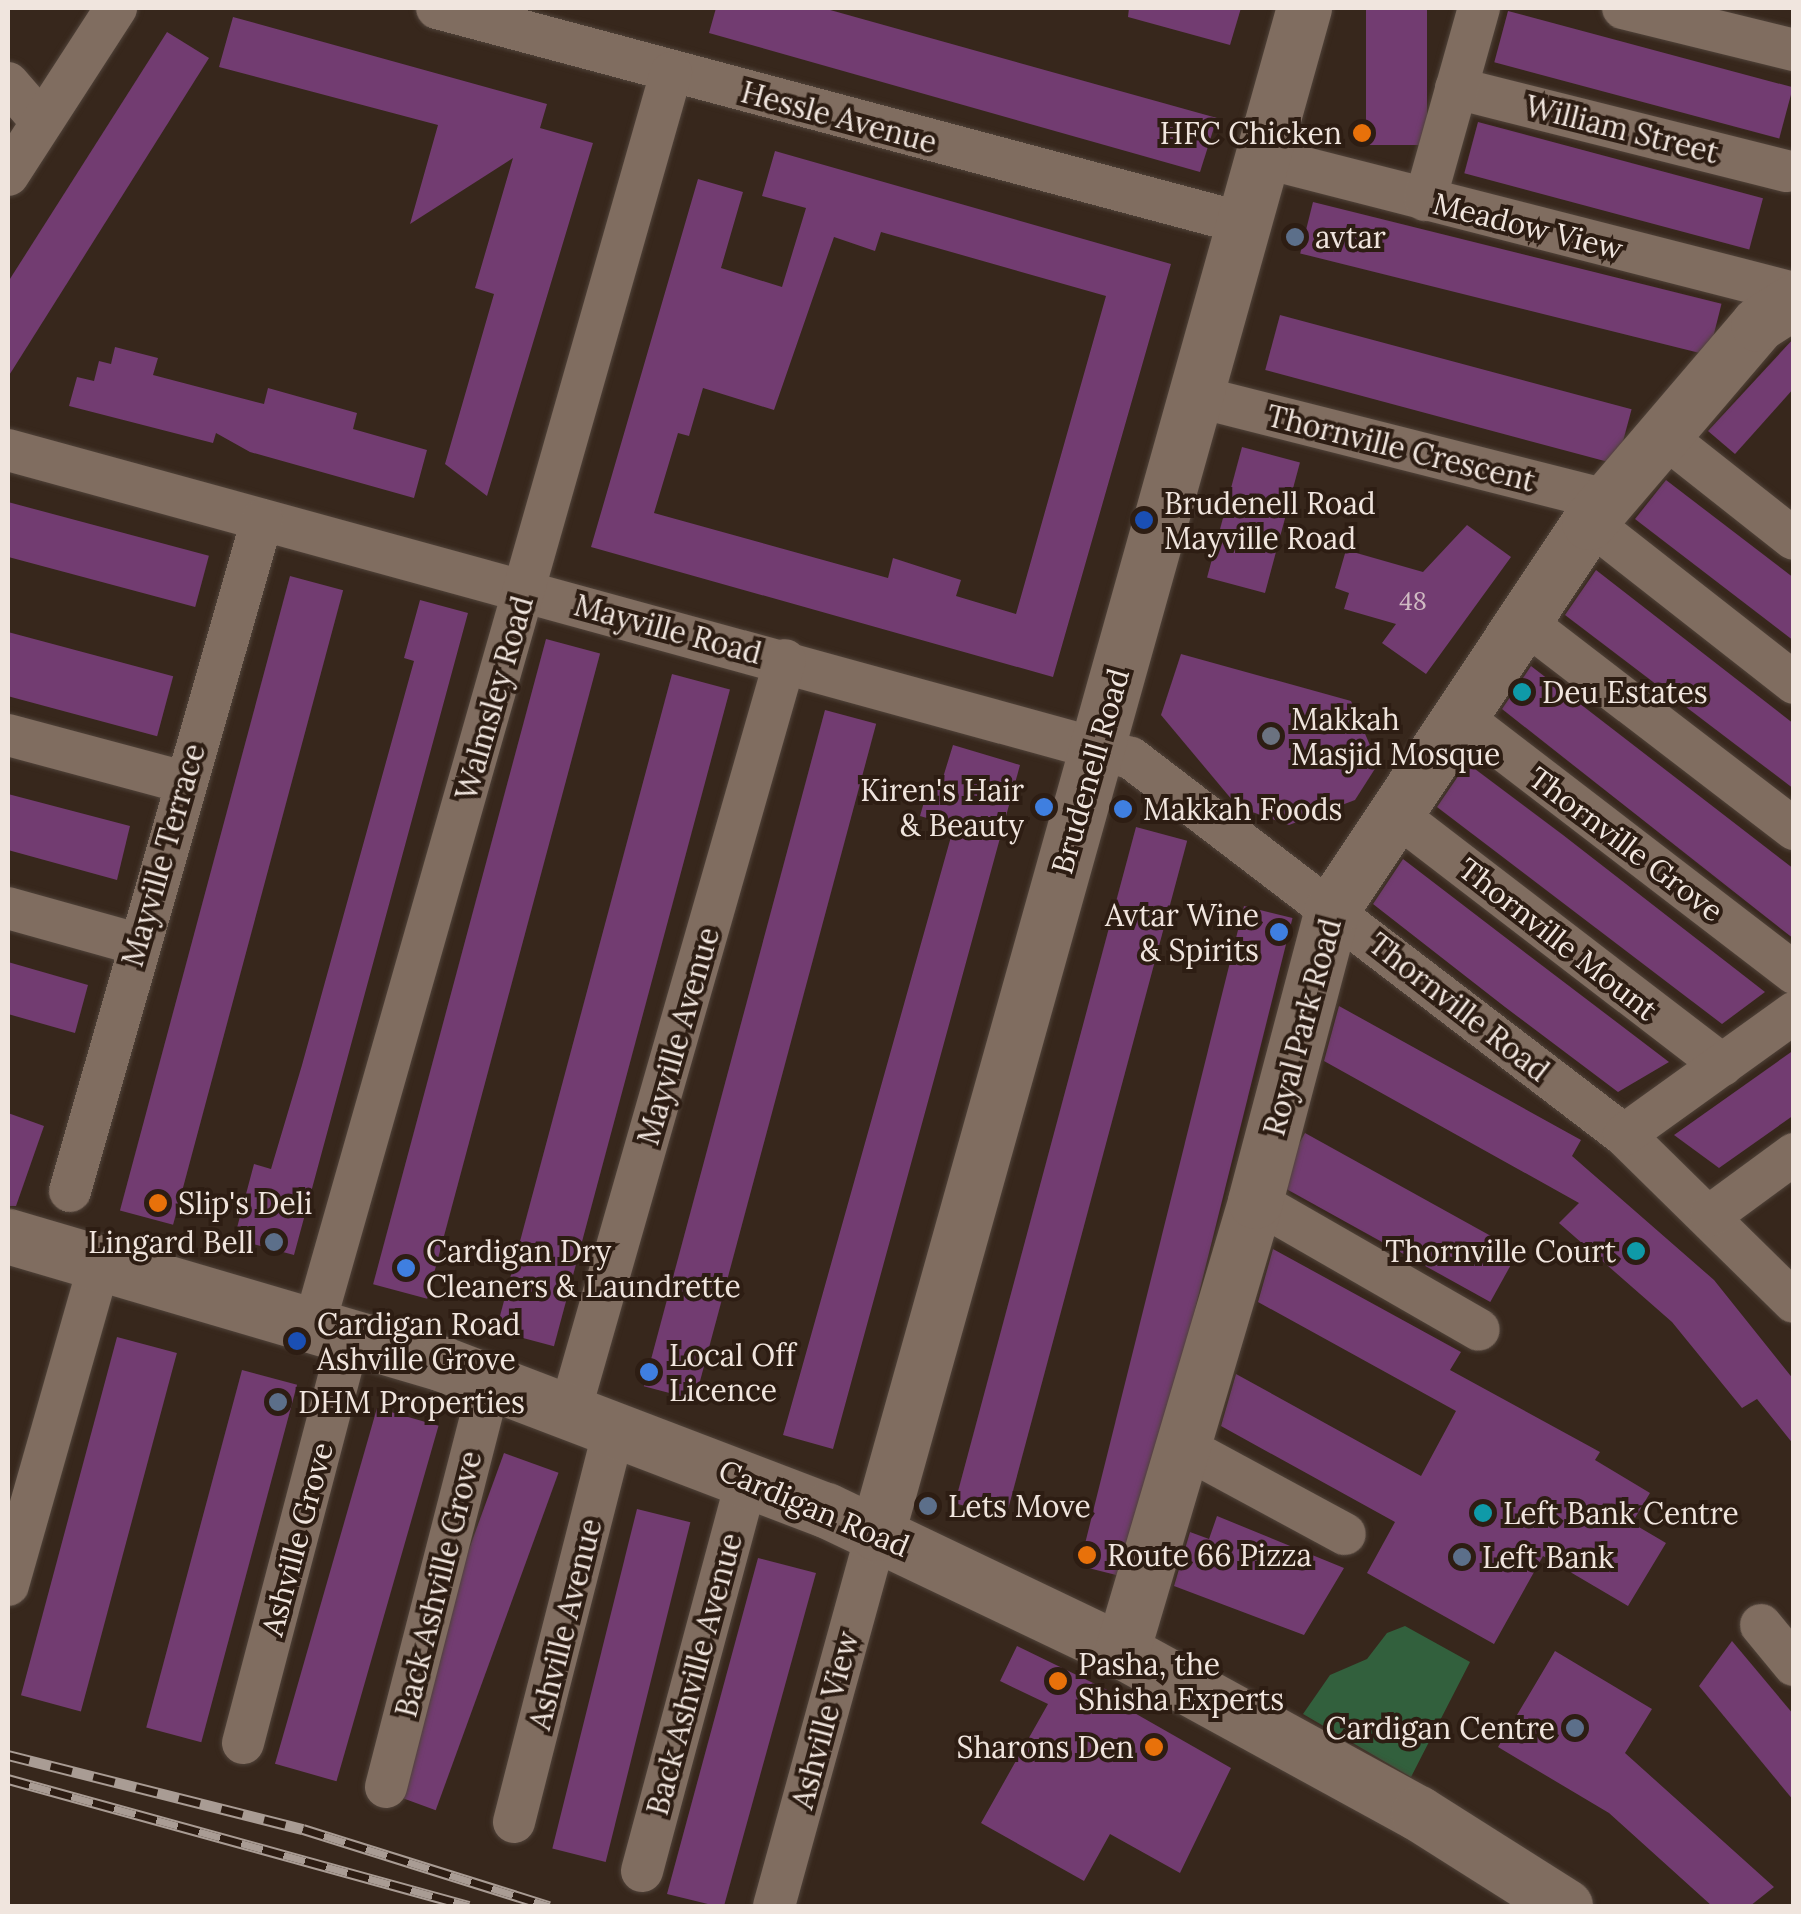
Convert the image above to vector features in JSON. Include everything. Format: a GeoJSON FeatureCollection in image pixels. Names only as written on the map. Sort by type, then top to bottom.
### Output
{"type":"FeatureCollection","features":[{"type":"Feature","properties":{"kind":"street"},"geometry":{"type":"LineString","coordinates":[[8,174],[116,8]]}},
{"type":"Feature","properties":{"kind":"street","name":"Hessle Avenue"},"geometry":{"type":"LineString","coordinates":[[437,8],[1243,224]]}},
{"type":"Feature","properties":{"kind":"street","name":"Brudenell Road"},"geometry":{"type":"LineString","coordinates":[[876,1533],[1304,8]]}},
{"type":"Feature","properties":{"kind":"street"},"geometry":{"type":"LineString","coordinates":[[1425,200],[1479,8]]}},
{"type":"Feature","properties":{"kind":"street"},"geometry":{"type":"LineString","coordinates":[[1623,8],[1794,50]]}},
{"type":"Feature","properties":{"kind":"street","name":"Walmsley Road"},"geometry":{"type":"LineString","coordinates":[[333,1328],[525,590],[671,73]]}},
{"type":"Feature","properties":{"kind":"street"},"geometry":{"type":"LineString","coordinates":[[8,83],[41,120]]}},
{"type":"Feature","properties":{"kind":"street","name":"William Street"},"geometry":{"type":"LineString","coordinates":[[1456,88],[1787,171]]}},
{"type":"Feature","properties":{"kind":"street","name":"Meadow View"},"geometry":{"type":"LineString","coordinates":[[1262,157],[1794,293]]}},
{"type":"Feature","properties":{"kind":"street","name":"Royal Park Road"},"geometry":{"type":"LineString","coordinates":[[1122,1650],[1255,1202],[1332,909],[1598,511],[1758,324],[1794,302]]}},
{"type":"Feature","properties":{"kind":"street","name":"Thornville Crescent"},"geometry":{"type":"LineString","coordinates":[[1195,396],[1598,511]]}},
{"type":"Feature","properties":{"kind":"street"},"geometry":{"type":"LineString","coordinates":[[1661,434],[1794,539]]}},
{"type":"Feature","properties":{"kind":"street","name":"Mayville Road"},"geometry":{"type":"LineString","coordinates":[[8,450],[1097,746]]}},
{"type":"Feature","properties":{"kind":"street"},"geometry":{"type":"LineString","coordinates":[[1598,511],[1794,683]]}},
{"type":"Feature","properties":{"kind":"street","name":"Mayville Terrace"},"geometry":{"type":"LineString","coordinates":[[70,1191],[137,944],[262,520]]}},
{"type":"Feature","properties":{"kind":"street"},"geometry":{"type":"LineString","coordinates":[[1523,620],[1794,829]]}},
{"type":"Feature","properties":{"kind":"street","name":"Mayville Avenue"},"geometry":{"type":"LineString","coordinates":[[592,1419],[785,660]]}},
{"type":"Feature","properties":{"kind":"street","name":"Thornville Grove"},"geometry":{"type":"LineString","coordinates":[[1458,716],[1794,973]]}},
{"type":"Feature","properties":{"kind":"street"},"geometry":{"type":"LineString","coordinates":[[8,734],[184,782]]}},
{"type":"Feature","properties":{"kind":"street","name":"Thornville Road"},"geometry":{"type":"LineString","coordinates":[[1097,746],[1152,772],[1624,1135],[1791,1295]]}},
{"type":"Feature","properties":{"kind":"street","name":"Thornville Mount"},"geometry":{"type":"LineString","coordinates":[[1394,813],[1722,1065]]}},
{"type":"Feature","properties":{"kind":"street"},"geometry":{"type":"LineString","coordinates":[[8,908],[137,944]]}},
{"type":"Feature","properties":{"kind":"street"},"geometry":{"type":"LineString","coordinates":[[1624,1135],[1794,1014]]}},
{"type":"Feature","properties":{"kind":"street"},"geometry":{"type":"LineString","coordinates":[[1711,1215],[1794,1154]]}},
{"type":"Feature","properties":{"kind":"street"},"geometry":{"type":"LineString","coordinates":[[1255,1202],[1479,1330]]}},
{"type":"Feature","properties":{"kind":"street","name":"Cardigan Road"},"geometry":{"type":"LineString","coordinates":[[8,1236],[99,1265],[333,1328],[592,1419],[876,1533],[1122,1650],[1418,1814],[1566,1906]]}},
{"type":"Feature","properties":{"kind":"street"},"geometry":{"type":"LineString","coordinates":[[8,1585],[99,1265]]}},
{"type":"Feature","properties":{"kind":"street","name":"Ashville Grove"},"geometry":{"type":"LineString","coordinates":[[243,1743],[333,1328]]}},
{"type":"Feature","properties":{"kind":"street","name":"Back Ashville Grove"},"geometry":{"type":"LineString","coordinates":[[386,1787],[490,1382]]}},
{"type":"Feature","properties":{"kind":"street","name":"Ashville Avenue"},"geometry":{"type":"LineString","coordinates":[[514,1822],[592,1419]]}},
{"type":"Feature","properties":{"kind":"street"},"geometry":{"type":"LineString","coordinates":[[1182,1446],[1345,1534]]}},
{"type":"Feature","properties":{"kind":"street","name":"Back Ashville Avenue"},"geometry":{"type":"LineString","coordinates":[[642,1871],[747,1478]]}},
{"type":"Feature","properties":{"kind":"street","name":"Ashville View"},"geometry":{"type":"LineString","coordinates":[[774,1906],[876,1533]]}},
{"type":"Feature","properties":{"kind":"street"},"geometry":{"type":"LineString","coordinates":[[1760,1625],[1794,1666]]}},
{"type":"Feature","properties":{"kind":"green space"},"geometry":{"type":"Polygon","coordinates":[[[1405,1626],[1470,1662],[1411,1777],[1303,1714],[1330,1675],[1367,1659],[1387,1633],[1405,1626]]]}},
{"type":"Feature","properties":{"kind":"building"},"geometry":{"type":"Polygon","coordinates":[[[716,8],[823,8],[1217,118],[1200,172],[709,33],[716,8]]]}},
{"type":"Feature","properties":{"kind":"building"},"geometry":{"type":"Polygon","coordinates":[[[1129,8],[1241,8],[1230,45],[1128,17],[1129,8]]]}},
{"type":"Feature","properties":{"kind":"building"},"geometry":{"type":"Polygon","coordinates":[[[1366,8],[1427,8],[1427,145],[1366,145],[1366,8]]]}},
{"type":"Feature","properties":{"kind":"building"},"geometry":{"type":"Polygon","coordinates":[[[1508,11],[1793,87],[1779,139],[1494,62],[1508,11]]]}},
{"type":"Feature","properties":{"kind":"building"},"geometry":{"type":"Polygon","coordinates":[[[233,17],[547,104],[540,128],[593,143],[487,496],[445,464],[494,294],[475,288],[513,158],[410,224],[438,125],[219,67],[233,17]]]}},
{"type":"Feature","properties":{"kind":"building"},"geometry":{"type":"Polygon","coordinates":[[[167,32],[209,58],[8,377],[8,282],[167,32]]]}},
{"type":"Feature","properties":{"kind":"building"},"geometry":{"type":"Polygon","coordinates":[[[1478,122],[1763,198],[1749,250],[1464,173],[1478,122]]]}},
{"type":"Feature","properties":{"kind":"building"},"geometry":{"type":"Polygon","coordinates":[[[775,151],[1171,264],[1053,677],[591,547],[698,179],[743,192],[721,268],[782,287],[806,208],[762,196],[775,151]],[[881,232],[875,251],[834,237],[774,410],[703,388],[689,436],[678,433],[654,513],[888,578],[893,558],[961,580],[956,596],[1016,614],[1106,296],[881,232]]]}},
{"type":"Feature","properties":{"kind":"building"},"geometry":{"type":"Polygon","coordinates":[[[1313,202],[1721,304],[1709,355],[1300,253],[1313,202]]]}},
{"type":"Feature","properties":{"kind":"building"},"geometry":{"type":"Polygon","coordinates":[[[1280,315],[1632,409],[1617,464],[1265,370],[1280,315]]]}},
{"type":"Feature","properties":{"kind":"building"},"geometry":{"type":"Polygon","coordinates":[[[1794,338],[1794,388],[1735,454],[1708,431],[1794,338]]]}},
{"type":"Feature","properties":{"kind":"building"},"geometry":{"type":"Polygon","coordinates":[[[115,347],[158,358],[153,375],[264,404],[268,388],[357,413],[353,429],[427,450],[414,498],[250,452],[216,433],[213,443],[69,406],[77,377],[94,381],[99,361],[111,364],[115,347]]]}},
{"type":"Feature","properties":{"kind":"building"},"geometry":{"type":"Polygon","coordinates":[[[1242,447],[1300,463],[1265,593],[1207,577],[1242,447]]]}},
{"type":"Feature","properties":{"kind":"building"},"geometry":{"type":"Polygon","coordinates":[[[1666,480],[1794,578],[1794,641],[1635,519],[1666,480]]]}},
{"type":"Feature","properties":{"kind":"building"},"geometry":{"type":"Polygon","coordinates":[[[8,502],[209,556],[195,607],[8,557],[8,502]]]}},
{"type":"Feature","properties":{"kind":"building"},"geometry":{"type":"Polygon","coordinates":[[[1467,525],[1511,557],[1426,674],[1382,643],[1396,624],[1344,609],[1349,593],[1335,588],[1346,550],[1423,572],[1467,525]]]}},
{"type":"Feature","properties":{"kind":"building"},"geometry":{"type":"Polygon","coordinates":[[[1596,570],[1794,724],[1794,789],[1565,615],[1596,570]]]}},
{"type":"Feature","properties":{"kind":"building"},"geometry":{"type":"Polygon","coordinates":[[[290,576],[343,590],[173,1225],[120,1211],[290,576]]]}},
{"type":"Feature","properties":{"kind":"building"},"geometry":{"type":"Polygon","coordinates":[[[420,600],[468,613],[294,1255],[234,1239],[254,1164],[271,1169],[302,1065],[414,661],[404,658],[420,600]]]}},
{"type":"Feature","properties":{"kind":"building"},"geometry":{"type":"Polygon","coordinates":[[[8,632],[173,676],[157,736],[8,696],[8,632]]]}},
{"type":"Feature","properties":{"kind":"building"},"geometry":{"type":"Polygon","coordinates":[[[546,639],[600,653],[427,1299],[373,1284],[546,639]]]}},
{"type":"Feature","properties":{"kind":"building","name":"Makkah Masjid Mosque"},"geometry":{"type":"Polygon","coordinates":[[[1181,654],[1351,701],[1378,764],[1355,800],[1289,825],[1238,807],[1161,715],[1181,654]]]}},
{"type":"Feature","properties":{"kind":"building"},"geometry":{"type":"Polygon","coordinates":[[[1531,666],[1794,869],[1794,939],[1502,709],[1531,666]]]}},
{"type":"Feature","properties":{"kind":"building"},"geometry":{"type":"Polygon","coordinates":[[[672,674],[730,690],[554,1346],[496,1331],[672,674]]]}},
{"type":"Feature","properties":{"kind":"building"},"geometry":{"type":"Polygon","coordinates":[[[825,710],[876,724],[695,1400],[644,1386],[825,710]]]}},
{"type":"Feature","properties":{"kind":"building"},"geometry":{"type":"Polygon","coordinates":[[[953,745],[1020,765],[833,1449],[783,1435],[954,826],[920,816],[930,781],[941,784],[953,745]]]}},
{"type":"Feature","properties":{"kind":"building"},"geometry":{"type":"Polygon","coordinates":[[[1467,763],[1765,992],[1722,1024],[1437,807],[1467,763]]]}},
{"type":"Feature","properties":{"kind":"building"},"geometry":{"type":"Polygon","coordinates":[[[8,794],[130,826],[117,880],[8,850],[8,794]]]}},
{"type":"Feature","properties":{"kind":"building"},"geometry":{"type":"Polygon","coordinates":[[[1136,827],[1187,841],[1006,1517],[955,1503],[1136,827]]]}},
{"type":"Feature","properties":{"kind":"building"},"geometry":{"type":"Polygon","coordinates":[[[1403,859],[1669,1062],[1618,1092],[1505,1007],[1373,904],[1403,859]]]}},
{"type":"Feature","properties":{"kind":"building"},"geometry":{"type":"Polygon","coordinates":[[[1244,906],[1293,918],[1128,1578],[1079,1566],[1244,906]]]}},
{"type":"Feature","properties":{"kind":"building"},"geometry":{"type":"Polygon","coordinates":[[[8,962],[88,985],[75,1033],[8,1014],[8,962]]]}},
{"type":"Feature","properties":{"kind":"building"},"geometry":{"type":"Polygon","coordinates":[[[1339,1006],[1581,1140],[1572,1156],[1714,1280],[1794,1380],[1794,1445],[1757,1399],[1742,1408],[1672,1322],[1559,1223],[1579,1203],[1324,1061],[1339,1006]]]}},
{"type":"Feature","properties":{"kind":"building"},"geometry":{"type":"Polygon","coordinates":[[[1794,1050],[1794,1115],[1719,1168],[1674,1135],[1794,1050]]]}},
{"type":"Feature","properties":{"kind":"building"},"geometry":{"type":"Polygon","coordinates":[[[8,1113],[44,1126],[16,1206],[8,1206],[8,1113]]]}},
{"type":"Feature","properties":{"kind":"building"},"geometry":{"type":"Polygon","coordinates":[[[1305,1133],[1518,1251],[1490,1302],[1277,1184],[1305,1133]]]}},
{"type":"Feature","properties":{"kind":"building"},"geometry":{"type":"Polygon","coordinates":[[[1273,1249],[1461,1352],[1450,1370],[1600,1452],[1595,1460],[1650,1493],[1632,1523],[1666,1543],[1628,1606],[1543,1556],[1494,1644],[1367,1573],[1395,1522],[1221,1426],[1236,1374],[1421,1476],[1456,1411],[1258,1302],[1273,1249]]]}},
{"type":"Feature","properties":{"kind":"building"},"geometry":{"type":"Polygon","coordinates":[[[117,1337],[177,1353],[81,1711],[21,1695],[117,1337]]]}},
{"type":"Feature","properties":{"kind":"building"},"geometry":{"type":"Polygon","coordinates":[[[242,1370],[297,1385],[201,1742],[146,1727],[242,1370]]]}},
{"type":"Feature","properties":{"kind":"building"},"geometry":{"type":"Polygon","coordinates":[[[377,1408],[439,1426],[337,1781],[275,1764],[377,1408]]]}},
{"type":"Feature","properties":{"kind":"building"},"geometry":{"type":"Polygon","coordinates":[[[504,1453],[559,1473],[436,1810],[381,1790],[504,1453]]]}},
{"type":"Feature","properties":{"kind":"building"},"geometry":{"type":"Polygon","coordinates":[[[637,1509],[690,1522],[606,1862],[552,1849],[637,1509]]]}},
{"type":"Feature","properties":{"kind":"building"},"geometry":{"type":"Polygon","coordinates":[[[1217,1516],[1344,1568],[1304,1635],[1174,1586],[1190,1532],[1209,1539],[1217,1516]]]}},
{"type":"Feature","properties":{"kind":"building"},"geometry":{"type":"Polygon","coordinates":[[[758,1558],[816,1573],[724,1906],[716,1906],[667,1894],[758,1558]]]}},
{"type":"Feature","properties":{"kind":"building"},"geometry":{"type":"Polygon","coordinates":[[[1732,1641],[1794,1715],[1794,1801],[1699,1686],[1732,1641]]]}},
{"type":"Feature","properties":{"kind":"building"},"geometry":{"type":"Polygon","coordinates":[[[1017,1646],[1124,1698],[1131,1711],[1231,1768],[1180,1873],[1110,1834],[1084,1881],[981,1823],[1048,1704],[1000,1681],[1017,1646]]]}},
{"type":"Feature","properties":{"kind":"building"},"geometry":{"type":"Polygon","coordinates":[[[1555,1651],[1652,1709],[1625,1753],[1774,1887],[1750,1906],[1712,1906],[1609,1813],[1498,1747],[1555,1651]]]}},
{"type":"Feature","properties":{"kind":"railway"},"geometry":{"type":"LineString","coordinates":[[8,1755],[303,1829],[549,1906]]}},
{"type":"Feature","properties":{"kind":"railway"},"geometry":{"type":"LineString","coordinates":[[8,1779],[469,1906]]}},
{"type":"Feature","properties":{"kind":"place","name":"HFC Chicken"},"geometry":{"type":"Point","coordinates":[1362,133]}},
{"type":"Feature","properties":{"kind":"place","name":"avtar"},"geometry":{"type":"Point","coordinates":[1295,237]}},
{"type":"Feature","properties":{"kind":"place","name":"Brudenell Road Mayville Road"},"geometry":{"type":"Point","coordinates":[1144,520]}},
{"type":"Feature","properties":{"kind":"place","name":"Deu Estates"},"geometry":{"type":"Point","coordinates":[1522,692]}},
{"type":"Feature","properties":{"kind":"place","name":"Makkah Masjid Mosque"},"geometry":{"type":"Point","coordinates":[1271,736]}},
{"type":"Feature","properties":{"kind":"place","name":"Kiren's Hair & Beauty"},"geometry":{"type":"Point","coordinates":[1044,807]}},
{"type":"Feature","properties":{"kind":"place","name":"Makkah Foods"},"geometry":{"type":"Point","coordinates":[1123,809]}},
{"type":"Feature","properties":{"kind":"place","name":"Avtar Wine & Spirits"},"geometry":{"type":"Point","coordinates":[1279,932]}},
{"type":"Feature","properties":{"kind":"place","name":"Slip's Deli"},"geometry":{"type":"Point","coordinates":[158,1203]}},
{"type":"Feature","properties":{"kind":"place","name":"Lingard Bell"},"geometry":{"type":"Point","coordinates":[274,1242]}},
{"type":"Feature","properties":{"kind":"place","name":"Thornville Court"},"geometry":{"type":"Point","coordinates":[1636,1251]}},
{"type":"Feature","properties":{"kind":"place","name":"Cardigan Dry Cleaners & Laundrette"},"geometry":{"type":"Point","coordinates":[406,1268]}},
{"type":"Feature","properties":{"kind":"place","name":"Cardigan Road Ashville Grove"},"geometry":{"type":"Point","coordinates":[297,1341]}},
{"type":"Feature","properties":{"kind":"place","name":"Local Off Licence"},"geometry":{"type":"Point","coordinates":[649,1372]}},
{"type":"Feature","properties":{"kind":"place","name":"DHM Properties"},"geometry":{"type":"Point","coordinates":[278,1402]}},
{"type":"Feature","properties":{"kind":"place","name":"Lets Move"},"geometry":{"type":"Point","coordinates":[928,1506]}},
{"type":"Feature","properties":{"kind":"place","name":"Left Bank Centre"},"geometry":{"type":"Point","coordinates":[1483,1513]}},
{"type":"Feature","properties":{"kind":"place","name":"Route 66 Pizza"},"geometry":{"type":"Point","coordinates":[1087,1555]}},
{"type":"Feature","properties":{"kind":"place","name":"Left Bank"},"geometry":{"type":"Point","coordinates":[1462,1557]}},
{"type":"Feature","properties":{"kind":"place","name":"Pasha, the Shisha Experts"},"geometry":{"type":"Point","coordinates":[1058,1681]}},
{"type":"Feature","properties":{"kind":"place","name":"Cardigan Centre"},"geometry":{"type":"Point","coordinates":[1575,1728]}},
{"type":"Feature","properties":{"kind":"place","name":"Sharons Den"},"geometry":{"type":"Point","coordinates":[1154,1747]}}]}
